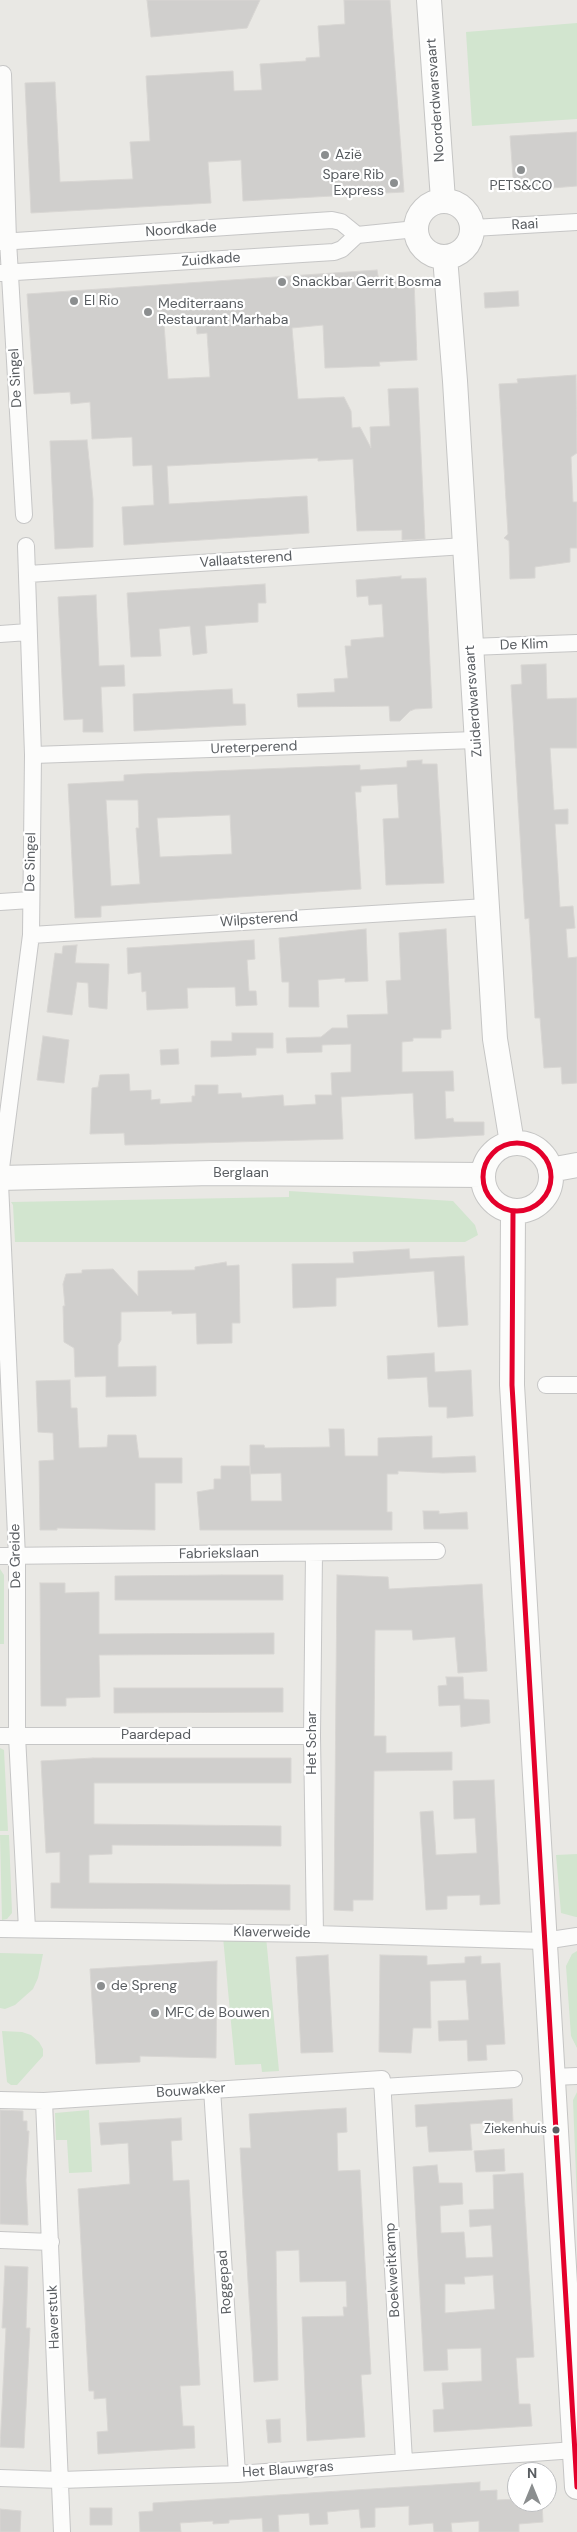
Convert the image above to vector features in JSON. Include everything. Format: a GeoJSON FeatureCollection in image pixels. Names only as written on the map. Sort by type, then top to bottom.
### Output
{"type":"FeatureCollection","features":[{"type":"Feature","properties":{"kind":"main road","name":"Noorderdwarsvaart"},"geometry":{"type":"LineString","coordinates":[[429,0],[443,200]]}},
{"type":"Feature","properties":{"kind":"main road"},"geometry":{"type":"LineString","coordinates":[[443,200],[460,205],[467,212],[473,228],[467,245],[453,255],[445,257],[436,256],[422,246],[416,229],[421,213],[427,206],[443,200]]}},
{"type":"Feature","properties":{"kind":"main road","name":"Zuiderdwarsvaart"},"geometry":{"type":"LineString","coordinates":[[445,257],[449,292],[495,1039],[512,1143]]}},
{"type":"Feature","properties":{"kind":"main road"},"geometry":{"type":"LineString","coordinates":[[512,1143],[525,1144],[536,1149],[546,1159],[550,1170],[550,1183],[546,1195],[537,1204],[526,1210],[513,1211],[501,1207],[491,1199],[484,1188],[483,1175],[485,1164],[492,1154],[501,1147],[512,1143]]}},
{"type":"Feature","properties":{"kind":"main road"},"geometry":{"type":"LineString","coordinates":[[550,1170],[577,1165]]}},
{"type":"Feature","properties":{"kind":"main road","name":"Berglaan"},"geometry":{"type":"LineString","coordinates":[[0,1177],[222,1173],[483,1175]]}},
{"type":"Feature","properties":{"kind":"main road"},"geometry":{"type":"LineString","coordinates":[[513,1211],[512,1385],[577,2487]]}},
{"type":"Feature","properties":{"kind":"street","name":"De Singel"},"geometry":{"type":"LineString","coordinates":[[3,74],[5,272],[24,515]]}},
{"type":"Feature","properties":{"kind":"street","name":"Noordkade"},"geometry":{"type":"LineString","coordinates":[[4,242],[332,220],[341,222],[357,235]]}},
{"type":"Feature","properties":{"kind":"street","name":"Raai"},"geometry":{"type":"LineString","coordinates":[[473,228],[577,222]]}},
{"type":"Feature","properties":{"kind":"street"},"geometry":{"type":"LineString","coordinates":[[357,235],[416,229]]}},
{"type":"Feature","properties":{"kind":"street","name":"Zuidkade"},"geometry":{"type":"LineString","coordinates":[[5,272],[334,252],[342,249],[357,235]]}},
{"type":"Feature","properties":{"kind":"street","name":"De Singel"},"geometry":{"type":"LineString","coordinates":[[0,1177],[31,935],[32,755],[26,546]]}},
{"type":"Feature","properties":{"kind":"street","name":"Vallaatsterend"},"geometry":{"type":"LineString","coordinates":[[28,574],[465,546]]}},
{"type":"Feature","properties":{"kind":"street"},"geometry":{"type":"LineString","coordinates":[[0,634],[28,632]]}},
{"type":"Feature","properties":{"kind":"street","name":"De Klim"},"geometry":{"type":"LineString","coordinates":[[470,647],[577,643]]}},
{"type":"Feature","properties":{"kind":"street","name":"Ureterperend"},"geometry":{"type":"LineString","coordinates":[[32,755],[476,740]]}},
{"type":"Feature","properties":{"kind":"street"},"geometry":{"type":"LineString","coordinates":[[0,902],[30,900]]}},
{"type":"Feature","properties":{"kind":"street","name":"Wilpsterend"},"geometry":{"type":"LineString","coordinates":[[31,935],[486,907]]}},
{"type":"Feature","properties":{"kind":"street","name":"De Greide"},"geometry":{"type":"LineString","coordinates":[[0,1182],[4,1354],[17,1556],[17,1736],[27,1929]]}},
{"type":"Feature","properties":{"kind":"street"},"geometry":{"type":"LineString","coordinates":[[546,1385],[577,1385]]}},
{"type":"Feature","properties":{"kind":"street","name":"Fabriekslaan"},"geometry":{"type":"LineString","coordinates":[[0,1556],[437,1551]]}},
{"type":"Feature","properties":{"kind":"street","name":"Het Schar"},"geometry":{"type":"LineString","coordinates":[[314,1553],[312,1736],[314,1934]]}},
{"type":"Feature","properties":{"kind":"street","name":"Paardepad"},"geometry":{"type":"LineString","coordinates":[[0,1736],[312,1736]]}},
{"type":"Feature","properties":{"kind":"street","name":"Klaverweide"},"geometry":{"type":"LineString","coordinates":[[0,1929],[544,1940],[577,1936]]}},
{"type":"Feature","properties":{"kind":"street"},"geometry":{"type":"LineString","coordinates":[[552,2077],[577,2076]]}},
{"type":"Feature","properties":{"kind":"street","name":"Bouwakker"},"geometry":{"type":"LineString","coordinates":[[0,2100],[44,2101],[212,2089],[514,2079]]}},
{"type":"Feature","properties":{"kind":"street","name":"Boekweitkamp"},"geometry":{"type":"LineString","coordinates":[[382,2083],[404,2461]]}},
{"type":"Feature","properties":{"kind":"street","name":"Roggepad"},"geometry":{"type":"LineString","coordinates":[[212,2089],[237,2474]]}},
{"type":"Feature","properties":{"kind":"street","name":"Haverstuk"},"geometry":{"type":"LineString","coordinates":[[44,2101],[62,2532]]}},
{"type":"Feature","properties":{"kind":"street"},"geometry":{"type":"LineString","coordinates":[[0,2240],[50,2242]]}},
{"type":"Feature","properties":{"kind":"street","name":"Het Blauwgras"},"geometry":{"type":"LineString","coordinates":[[0,2478],[61,2480],[237,2474],[575,2450]]}},
{"type":"Feature","properties":{"kind":"green space"},"geometry":{"type":"Polygon","coordinates":[[[577,23],[577,119],[472,126],[466,32],[577,23]]]}},
{"type":"Feature","properties":{"kind":"green space"},"geometry":{"type":"Polygon","coordinates":[[[289,1191],[453,1201],[475,1225],[478,1235],[465,1242],[15,1242],[13,1205],[11,1202],[289,1197],[289,1191]]]}},
{"type":"Feature","properties":{"kind":"green space"},"geometry":{"type":"Polygon","coordinates":[[[0,1569],[4,1575],[4,1644],[0,1644],[0,1569]]]}},
{"type":"Feature","properties":{"kind":"green space"},"geometry":{"type":"Polygon","coordinates":[[[0,1748],[4,1750],[8,1831],[0,1831],[0,1748]]]}},
{"type":"Feature","properties":{"kind":"green space"},"geometry":{"type":"Polygon","coordinates":[[[0,1835],[9,1835],[12,1913],[7,1919],[2,1920],[0,1835]]]}},
{"type":"Feature","properties":{"kind":"green space"},"geometry":{"type":"Polygon","coordinates":[[[577,1854],[576,1917],[561,1913],[556,1855],[577,1854]]]}},
{"type":"Feature","properties":{"kind":"green space"},"geometry":{"type":"Polygon","coordinates":[[[223,1937],[266,1937],[279,2071],[262,2072],[261,2064],[235,2065],[223,1937]]]}},
{"type":"Feature","properties":{"kind":"green space"},"geometry":{"type":"Polygon","coordinates":[[[577,1951],[577,2048],[571,2036],[566,1966],[572,1954],[577,1951]]]}},
{"type":"Feature","properties":{"kind":"green space"},"geometry":{"type":"Polygon","coordinates":[[[0,1953],[43,1954],[38,1978],[33,1989],[15,2005],[5,2009],[0,2008],[0,1953]]]}},
{"type":"Feature","properties":{"kind":"green space"},"geometry":{"type":"Polygon","coordinates":[[[2,2031],[22,2032],[31,2035],[39,2042],[43,2049],[43,2056],[17,2085],[11,2085],[7,2082],[2,2031]]]}},
{"type":"Feature","properties":{"kind":"green space"},"geometry":{"type":"Polygon","coordinates":[[[577,2092],[577,2202],[573,2100],[577,2092]]]}},
{"type":"Feature","properties":{"kind":"green space"},"geometry":{"type":"Polygon","coordinates":[[[89,2110],[92,2172],[69,2173],[67,2140],[56,2140],[55,2113],[89,2110]]]}},
{"type":"Feature","properties":{"kind":"building"},"geometry":{"type":"Polygon","coordinates":[[[147,0],[260,0],[247,28],[151,37],[147,0]]]}},
{"type":"Feature","properties":{"kind":"building"},"geometry":{"type":"Polygon","coordinates":[[[344,0],[390,0],[404,192],[243,201],[241,160],[208,162],[211,203],[31,213],[25,83],[55,82],[60,182],[133,179],[130,142],[150,141],[146,76],[233,71],[234,91],[262,90],[260,64],[306,61],[306,58],[320,57],[318,26],[345,24],[344,0]]]}},
{"type":"Feature","properties":{"kind":"building"},"geometry":{"type":"Polygon","coordinates":[[[577,132],[577,186],[514,191],[510,136],[577,132]]]}},
{"type":"Feature","properties":{"kind":"building"},"geometry":{"type":"Polygon","coordinates":[[[377,270],[379,281],[414,279],[417,360],[379,362],[380,366],[325,368],[323,325],[292,328],[298,399],[344,397],[351,411],[352,428],[360,427],[371,448],[370,427],[390,426],[388,389],[418,388],[425,539],[402,540],[402,530],[357,531],[353,459],[318,461],[318,458],[167,466],[169,504],[307,496],[309,533],[124,545],[122,507],[154,505],[152,465],[133,466],[132,437],[92,439],[90,402],[71,404],[70,392],[34,394],[27,294],[377,270]],[[196,322],[164,324],[168,379],[210,377],[207,333],[197,334],[196,322]]]}},
{"type":"Feature","properties":{"kind":"building"},"geometry":{"type":"Polygon","coordinates":[[[518,291],[519,306],[485,308],[484,293],[518,291]]]}},
{"type":"Feature","properties":{"kind":"building"},"geometry":{"type":"Polygon","coordinates":[[[576,375],[577,453],[571,457],[573,502],[577,502],[577,548],[570,548],[570,562],[535,567],[535,578],[510,579],[509,541],[504,538],[508,534],[499,384],[518,383],[517,379],[576,375]]]}},
{"type":"Feature","properties":{"kind":"building"},"geometry":{"type":"Polygon","coordinates":[[[87,440],[93,499],[93,547],[55,549],[50,441],[87,440]]]}},
{"type":"Feature","properties":{"kind":"building"},"geometry":{"type":"Polygon","coordinates":[[[401,576],[401,579],[426,578],[432,708],[415,709],[410,711],[400,721],[390,721],[389,706],[298,707],[297,694],[335,692],[334,679],[348,678],[345,646],[351,646],[351,640],[384,637],[382,604],[369,605],[368,596],[357,597],[356,580],[401,576]]]}},
{"type":"Feature","properties":{"kind":"building"},"geometry":{"type":"Polygon","coordinates":[[[265,584],[266,603],[258,603],[258,622],[205,626],[207,653],[193,655],[190,626],[159,629],[161,656],[131,657],[127,593],[265,584]]]}},
{"type":"Feature","properties":{"kind":"building"},"geometry":{"type":"Polygon","coordinates":[[[96,595],[99,666],[124,665],[125,686],[101,687],[103,732],[83,732],[83,719],[64,720],[58,597],[96,595]]]}},
{"type":"Feature","properties":{"kind":"building"},"geometry":{"type":"Polygon","coordinates":[[[546,664],[547,699],[577,698],[577,748],[550,748],[554,810],[568,809],[568,824],[555,824],[560,907],[573,906],[575,928],[566,929],[568,958],[577,957],[577,1083],[562,1084],[561,1067],[544,1068],[540,1018],[535,1018],[529,918],[525,919],[511,685],[522,684],[521,665],[546,664]]]}},
{"type":"Feature","properties":{"kind":"building"},"geometry":{"type":"Polygon","coordinates":[[[232,689],[233,704],[245,704],[246,725],[134,731],[133,694],[232,689]]]}},
{"type":"Feature","properties":{"kind":"building"},"geometry":{"type":"Polygon","coordinates":[[[422,760],[422,764],[437,764],[444,883],[386,885],[383,819],[399,818],[397,784],[361,786],[361,792],[355,792],[361,889],[101,906],[101,917],[75,918],[68,784],[124,781],[124,775],[140,774],[360,765],[360,770],[407,767],[407,761],[422,760]],[[106,800],[111,886],[140,884],[136,828],[139,828],[138,800],[106,800]],[[230,815],[157,818],[160,857],[232,854],[230,815]]]}},
{"type":"Feature","properties":{"kind":"building"},"geometry":{"type":"Polygon","coordinates":[[[366,929],[368,981],[345,982],[345,978],[318,980],[319,1007],[289,1007],[289,982],[282,982],[279,938],[366,929]]]}},
{"type":"Feature","properties":{"kind":"building"},"geometry":{"type":"Polygon","coordinates":[[[446,929],[451,1029],[441,1030],[441,1038],[413,1038],[413,1041],[402,1042],[402,1072],[453,1071],[454,1091],[445,1091],[446,1119],[453,1118],[454,1122],[484,1122],[484,1135],[415,1139],[413,1093],[341,1097],[343,1139],[125,1145],[124,1133],[90,1134],[92,1088],[98,1087],[100,1075],[129,1074],[130,1091],[151,1090],[151,1100],[160,1099],[160,1104],[192,1102],[192,1096],[195,1096],[195,1085],[218,1085],[218,1094],[241,1093],[242,1098],[283,1095],[284,1106],[316,1104],[315,1095],[332,1095],[331,1073],[351,1072],[351,1044],[322,1045],[322,1052],[287,1053],[286,1038],[321,1037],[332,1028],[348,1028],[347,1015],[388,1014],[386,981],[401,980],[399,933],[446,929]]]}},
{"type":"Feature","properties":{"kind":"building"},"geometry":{"type":"Polygon","coordinates":[[[254,940],[255,959],[247,960],[249,991],[256,991],[257,1005],[236,1006],[235,987],[187,988],[188,1008],[147,1010],[146,991],[142,992],[141,972],[128,974],[127,948],[254,940]]]}},
{"type":"Feature","properties":{"kind":"building"},"geometry":{"type":"Polygon","coordinates":[[[77,945],[75,963],[109,964],[107,1009],[89,1007],[88,983],[77,982],[72,1015],[47,1012],[55,953],[62,954],[63,946],[77,945]]]}},
{"type":"Feature","properties":{"kind":"building"},"geometry":{"type":"Polygon","coordinates":[[[232,1033],[273,1033],[273,1048],[256,1048],[256,1055],[211,1057],[211,1041],[232,1041],[232,1033]]]}},
{"type":"Feature","properties":{"kind":"building"},"geometry":{"type":"Polygon","coordinates":[[[43,1036],[69,1040],[64,1083],[37,1080],[43,1036]]]}},
{"type":"Feature","properties":{"kind":"building"},"geometry":{"type":"Polygon","coordinates":[[[178,1049],[179,1064],[161,1065],[160,1050],[178,1049]]]}},
{"type":"Feature","properties":{"kind":"building"},"geometry":{"type":"Polygon","coordinates":[[[409,1249],[410,1259],[464,1256],[468,1325],[438,1327],[434,1271],[336,1278],[336,1306],[293,1308],[292,1264],[354,1263],[353,1252],[409,1249]]]}},
{"type":"Feature","properties":{"kind":"building"},"geometry":{"type":"Polygon","coordinates":[[[226,1262],[227,1266],[239,1265],[240,1323],[232,1323],[232,1343],[197,1344],[196,1313],[172,1314],[172,1311],[121,1312],[121,1340],[118,1345],[118,1367],[156,1366],[156,1396],[106,1397],[106,1376],[75,1377],[74,1348],[64,1342],[63,1306],[65,1306],[63,1284],[66,1274],[82,1273],[82,1270],[113,1269],[138,1296],[138,1271],[195,1270],[195,1267],[226,1262]]]}},
{"type":"Feature","properties":{"kind":"building"},"geometry":{"type":"Polygon","coordinates":[[[434,1353],[435,1372],[471,1370],[473,1416],[447,1418],[447,1407],[429,1407],[427,1377],[388,1379],[387,1356],[434,1353]]]}},
{"type":"Feature","properties":{"kind":"building"},"geometry":{"type":"Polygon","coordinates":[[[70,1380],[71,1408],[77,1408],[79,1448],[107,1447],[108,1435],[136,1435],[139,1458],[182,1458],[182,1483],[155,1483],[155,1530],[57,1528],[57,1530],[40,1530],[39,1461],[54,1460],[53,1433],[38,1432],[36,1381],[70,1380]]]}},
{"type":"Feature","properties":{"kind":"building"},"geometry":{"type":"Polygon","coordinates":[[[329,1429],[344,1429],[345,1456],[378,1456],[378,1438],[432,1436],[432,1458],[475,1456],[476,1472],[398,1471],[398,1474],[387,1474],[387,1512],[392,1512],[392,1530],[200,1530],[197,1492],[214,1489],[214,1479],[221,1479],[221,1466],[250,1466],[250,1445],[264,1445],[265,1448],[330,1447],[329,1429]],[[281,1473],[250,1474],[251,1501],[282,1501],[281,1473]]]}},
{"type":"Feature","properties":{"kind":"building"},"geometry":{"type":"Polygon","coordinates":[[[423,1511],[439,1511],[439,1514],[467,1512],[468,1529],[424,1529],[423,1511]]]}},
{"type":"Feature","properties":{"kind":"building"},"geometry":{"type":"Polygon","coordinates":[[[283,1575],[283,1600],[115,1600],[115,1576],[283,1575]]]}},
{"type":"Feature","properties":{"kind":"building"},"geometry":{"type":"Polygon","coordinates":[[[337,1575],[388,1577],[389,1589],[482,1584],[487,1671],[458,1673],[455,1637],[413,1640],[412,1630],[375,1630],[374,1736],[386,1736],[386,1753],[452,1752],[452,1770],[374,1771],[373,1900],[353,1900],[353,1911],[334,1910],[337,1575]]]}},
{"type":"Feature","properties":{"kind":"building"},"geometry":{"type":"Polygon","coordinates":[[[40,1583],[65,1583],[65,1593],[99,1592],[99,1634],[274,1633],[274,1654],[99,1655],[100,1697],[66,1698],[66,1706],[41,1706],[40,1583]]]}},
{"type":"Feature","properties":{"kind":"building"},"geometry":{"type":"Polygon","coordinates":[[[446,1677],[463,1677],[464,1699],[489,1700],[490,1723],[461,1727],[460,1705],[439,1706],[438,1686],[447,1685],[446,1677]]]}},
{"type":"Feature","properties":{"kind":"building"},"geometry":{"type":"Polygon","coordinates":[[[114,1688],[283,1688],[283,1712],[114,1713],[114,1688]]]}},
{"type":"Feature","properties":{"kind":"building"},"geometry":{"type":"Polygon","coordinates":[[[93,1758],[291,1758],[291,1783],[94,1783],[94,1824],[281,1826],[281,1846],[112,1845],[112,1854],[89,1855],[89,1883],[290,1885],[290,1910],[51,1908],[51,1883],[60,1883],[60,1852],[46,1853],[41,1761],[93,1758]]]}},
{"type":"Feature","properties":{"kind":"building"},"geometry":{"type":"Polygon","coordinates":[[[494,1780],[500,1904],[480,1905],[480,1895],[447,1896],[447,1909],[426,1910],[420,1812],[433,1811],[436,1855],[477,1853],[475,1818],[454,1819],[453,1781],[494,1780]]]}},
{"type":"Feature","properties":{"kind":"building"},"geometry":{"type":"Polygon","coordinates":[[[328,1955],[333,2052],[301,2053],[296,1957],[328,1955]]]}},
{"type":"Feature","properties":{"kind":"building"},"geometry":{"type":"Polygon","coordinates":[[[380,1955],[427,1956],[427,1965],[465,1963],[465,1957],[481,1956],[481,1964],[500,1963],[505,2044],[486,2045],[487,2060],[468,2061],[467,2040],[439,2041],[438,2021],[469,2020],[466,1980],[430,1981],[431,2028],[413,2028],[411,2053],[379,2052],[380,1955]]]}},
{"type":"Feature","properties":{"kind":"building","name":"MFC de Bouwen"},"geometry":{"type":"Polygon","coordinates":[[[217,1961],[216,2058],[140,2056],[140,2062],[96,2064],[90,1969],[217,1961]]]}},
{"type":"Feature","properties":{"kind":"building"},"geometry":{"type":"Polygon","coordinates":[[[512,2099],[513,2121],[470,2124],[472,2150],[429,2152],[427,2126],[416,2127],[415,2105],[512,2099]]]}},
{"type":"Feature","properties":{"kind":"building"},"geometry":{"type":"Polygon","coordinates":[[[346,2108],[347,2132],[337,2133],[338,2171],[360,2170],[371,2374],[361,2375],[365,2437],[307,2441],[302,2317],[344,2316],[343,2307],[347,2307],[346,2281],[300,2282],[299,2250],[276,2251],[278,2380],[254,2382],[240,2148],[251,2148],[249,2114],[346,2108]]]}},
{"type":"Feature","properties":{"kind":"building"},"geometry":{"type":"Polygon","coordinates":[[[0,2110],[23,2111],[23,2121],[27,2121],[27,2131],[29,2131],[26,2180],[28,2225],[0,2224],[0,2110]]]}},
{"type":"Feature","properties":{"kind":"building"},"geometry":{"type":"Polygon","coordinates":[[[181,2118],[182,2140],[171,2141],[173,2181],[189,2180],[200,2385],[180,2386],[183,2426],[194,2426],[195,2448],[98,2454],[97,2432],[108,2431],[106,2398],[94,2399],[94,2391],[89,2391],[78,2189],[130,2184],[128,2143],[101,2145],[99,2123],[181,2118]]]}},
{"type":"Feature","properties":{"kind":"building"},"geometry":{"type":"Polygon","coordinates":[[[504,2149],[505,2171],[476,2172],[474,2151],[504,2149]]]}},
{"type":"Feature","properties":{"kind":"building"},"geometry":{"type":"Polygon","coordinates":[[[437,2165],[439,2183],[462,2183],[463,2204],[440,2206],[441,2233],[464,2232],[466,2258],[493,2257],[491,2225],[470,2227],[469,2210],[494,2209],[493,2175],[523,2173],[534,2357],[516,2358],[519,2404],[530,2404],[532,2426],[434,2432],[433,2410],[444,2409],[442,2383],[482,2381],[481,2348],[447,2349],[448,2370],[424,2371],[413,2167],[437,2165]],[[493,2275],[464,2277],[465,2284],[445,2284],[445,2313],[495,2309],[493,2275]]]}},
{"type":"Feature","properties":{"kind":"building"},"geometry":{"type":"Polygon","coordinates":[[[5,2266],[28,2267],[26,2328],[30,2328],[24,2448],[0,2447],[6,2328],[2,2328],[5,2266]]]}},
{"type":"Feature","properties":{"kind":"building"},"geometry":{"type":"Polygon","coordinates":[[[280,2419],[281,2442],[268,2443],[266,2420],[280,2419]]]}},
{"type":"Feature","properties":{"kind":"building"},"geometry":{"type":"Polygon","coordinates":[[[480,2482],[480,2491],[497,2490],[497,2500],[507,2500],[507,2512],[542,2512],[543,2522],[519,2524],[519,2532],[479,2532],[479,2521],[451,2523],[452,2532],[434,2532],[433,2523],[409,2525],[409,2506],[375,2508],[375,2527],[361,2528],[359,2509],[327,2512],[328,2524],[310,2525],[309,2513],[278,2515],[279,2532],[263,2532],[262,2518],[229,2520],[229,2523],[213,2524],[213,2521],[180,2523],[181,2532],[140,2532],[139,2512],[153,2511],[153,2503],[480,2482]]]}},
{"type":"Feature","properties":{"kind":"building"},"geometry":{"type":"Polygon","coordinates":[[[90,2508],[112,2508],[112,2525],[90,2525],[90,2508]]]}},
{"type":"Feature","properties":{"kind":"building"},"geometry":{"type":"Polygon","coordinates":[[[0,2509],[21,2511],[20,2532],[0,2532],[0,2509]]]}},
{"type":"Feature","properties":{"kind":"transit line"},"geometry":{"type":"LineString","coordinates":[[517,1143],[530,1146],[541,1153],[548,1164],[551,1177],[548,1190],[541,1201],[530,1208],[517,1211],[504,1208],[493,1201],[486,1190],[483,1177],[486,1164],[493,1153],[504,1146],[517,1143]]}},
{"type":"Feature","properties":{"kind":"transit line"},"geometry":{"type":"LineString","coordinates":[[513,1211],[512,1385],[577,2487]]}},
{"type":"Feature","properties":{"kind":"place","name":"Azië"},"geometry":{"type":"Point","coordinates":[325,155]}},
{"type":"Feature","properties":{"kind":"place","name":"PETS&CO"},"geometry":{"type":"Point","coordinates":[521,170]}},
{"type":"Feature","properties":{"kind":"place","name":"Spare Rib Express"},"geometry":{"type":"Point","coordinates":[394,183]}},
{"type":"Feature","properties":{"kind":"place","name":"Snackbar Gerrit Bosma"},"geometry":{"type":"Point","coordinates":[282,282]}},
{"type":"Feature","properties":{"kind":"place","name":"El Rio"},"geometry":{"type":"Point","coordinates":[74,301]}},
{"type":"Feature","properties":{"kind":"place","name":"Mediterraans Restaurant Marhaba"},"geometry":{"type":"Point","coordinates":[148,312]}},
{"type":"Feature","properties":{"kind":"place","name":"de Spreng"},"geometry":{"type":"Point","coordinates":[101,1986]}},
{"type":"Feature","properties":{"kind":"place","name":"MFC de Bouwen"},"geometry":{"type":"Point","coordinates":[155,2013]}},
{"type":"Feature","properties":{"kind":"place","name":"Ziekenhuis"},"geometry":{"type":"Point","coordinates":[556,2130]}}]}
